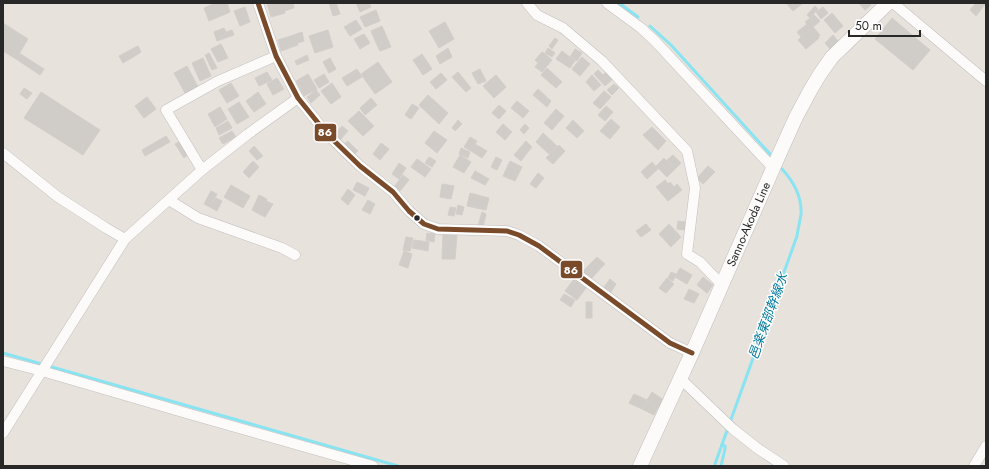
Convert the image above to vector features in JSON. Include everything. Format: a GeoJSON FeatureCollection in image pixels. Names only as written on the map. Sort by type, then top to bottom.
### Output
{"type":"FeatureCollection","features":[{"type":"Feature","properties":{"kind":"main road","name":"Sanno-Akoda Line"},"geometry":{"type":"LineString","coordinates":[[640,466],[680,380],[796,117],[820,74],[832,58],[888,3]]}},
{"type":"Feature","properties":{"kind":"street"},"geometry":{"type":"LineString","coordinates":[[258,3],[276,56],[298,98],[327,134],[360,166],[393,192],[409,211],[424,224],[438,229],[507,231],[519,235],[539,246],[670,343],[692,353]]}},
{"type":"Feature","properties":{"kind":"street"},"geometry":{"type":"LineString","coordinates":[[527,3],[537,16],[563,28],[602,61],[686,151],[695,188],[688,254],[700,262],[722,285]]}},
{"type":"Feature","properties":{"kind":"street"},"geometry":{"type":"LineString","coordinates":[[607,3],[641,28],[655,41],[773,168]]}},
{"type":"Feature","properties":{"kind":"street"},"geometry":{"type":"LineString","coordinates":[[893,3],[986,81]]}},
{"type":"Feature","properties":{"kind":"street"},"geometry":{"type":"LineString","coordinates":[[202,170],[166,110],[218,81],[276,56]]}},
{"type":"Feature","properties":{"kind":"street"},"geometry":{"type":"LineString","coordinates":[[3,433],[125,239],[202,170],[298,98]]}},
{"type":"Feature","properties":{"kind":"street"},"geometry":{"type":"LineString","coordinates":[[3,153],[58,197],[125,239]]}},
{"type":"Feature","properties":{"kind":"street"},"geometry":{"type":"LineString","coordinates":[[169,200],[198,218],[282,248],[295,255]]}},
{"type":"Feature","properties":{"kind":"street"},"geometry":{"type":"LineString","coordinates":[[3,361],[373,466]]}},
{"type":"Feature","properties":{"kind":"street"},"geometry":{"type":"LineString","coordinates":[[680,380],[729,425],[757,448],[784,466]]}},
{"type":"Feature","properties":{"kind":"street"},"geometry":{"type":"LineString","coordinates":[[974,466],[986,446]]}},
{"type":"Feature","properties":{"kind":"building"},"geometry":{"type":"Polygon","coordinates":[[[216,3],[227,3],[230,12],[209,21],[204,8],[216,3]]]}},
{"type":"Feature","properties":{"kind":"building"},"geometry":{"type":"Polygon","coordinates":[[[267,3],[282,3],[285,13],[271,17],[267,3]]]}},
{"type":"Feature","properties":{"kind":"building"},"geometry":{"type":"Polygon","coordinates":[[[282,3],[293,3],[294,8],[284,11],[282,3]]]}},
{"type":"Feature","properties":{"kind":"building"},"geometry":{"type":"Polygon","coordinates":[[[329,3],[336,3],[340,14],[333,16],[329,3]]]}},
{"type":"Feature","properties":{"kind":"building"},"geometry":{"type":"Polygon","coordinates":[[[356,3],[369,3],[371,7],[360,12],[356,3]]]}},
{"type":"Feature","properties":{"kind":"building"},"geometry":{"type":"Polygon","coordinates":[[[786,3],[803,3],[793,11],[786,3]]]}},
{"type":"Feature","properties":{"kind":"building"},"geometry":{"type":"Polygon","coordinates":[[[859,3],[869,3],[871,5],[865,10],[859,3]]]}},
{"type":"Feature","properties":{"kind":"building"},"geometry":{"type":"Polygon","coordinates":[[[976,3],[986,3],[976,16],[970,10],[976,3]]]}},
{"type":"Feature","properties":{"kind":"building"},"geometry":{"type":"Polygon","coordinates":[[[815,6],[818,9],[810,18],[807,15],[815,6]]]}},
{"type":"Feature","properties":{"kind":"building"},"geometry":{"type":"Polygon","coordinates":[[[245,7],[250,22],[240,26],[234,11],[245,7]]]}},
{"type":"Feature","properties":{"kind":"building"},"geometry":{"type":"Polygon","coordinates":[[[823,7],[828,13],[821,19],[816,12],[823,7]]]}},
{"type":"Feature","properties":{"kind":"building"},"geometry":{"type":"Polygon","coordinates":[[[376,10],[380,21],[365,27],[360,17],[376,10]]]}},
{"type":"Feature","properties":{"kind":"building"},"geometry":{"type":"Polygon","coordinates":[[[832,13],[843,26],[835,33],[824,20],[832,13]]]}},
{"type":"Feature","properties":{"kind":"building"},"geometry":{"type":"Polygon","coordinates":[[[814,15],[820,21],[811,29],[805,22],[814,15]]]}},
{"type":"Feature","properties":{"kind":"building"},"geometry":{"type":"Polygon","coordinates":[[[892,18],[930,50],[913,70],[875,39],[892,18]]]}},
{"type":"Feature","properties":{"kind":"building"},"geometry":{"type":"Polygon","coordinates":[[[356,20],[362,29],[350,36],[344,27],[356,20]]]}},
{"type":"Feature","properties":{"kind":"building"},"geometry":{"type":"Polygon","coordinates":[[[445,22],[454,39],[439,48],[429,31],[445,22]]]}},
{"type":"Feature","properties":{"kind":"building"},"geometry":{"type":"Polygon","coordinates":[[[3,23],[28,39],[16,59],[3,51],[3,23]]]}},
{"type":"Feature","properties":{"kind":"building"},"geometry":{"type":"Polygon","coordinates":[[[807,24],[811,29],[801,37],[797,32],[807,24]]]}},
{"type":"Feature","properties":{"kind":"building"},"geometry":{"type":"Polygon","coordinates":[[[382,26],[388,40],[377,45],[371,31],[382,26]]]}},
{"type":"Feature","properties":{"kind":"building"},"geometry":{"type":"Polygon","coordinates":[[[813,27],[820,35],[818,37],[819,38],[806,49],[798,40],[813,27]]]}},
{"type":"Feature","properties":{"kind":"building"},"geometry":{"type":"Polygon","coordinates":[[[224,28],[226,32],[232,30],[234,35],[217,41],[214,32],[224,28]]]}},
{"type":"Feature","properties":{"kind":"building"},"geometry":{"type":"Polygon","coordinates":[[[328,30],[333,47],[315,53],[309,36],[328,30]]]}},
{"type":"Feature","properties":{"kind":"building"},"geometry":{"type":"Polygon","coordinates":[[[302,32],[304,41],[297,43],[294,35],[302,32]]]}},
{"type":"Feature","properties":{"kind":"building"},"geometry":{"type":"Polygon","coordinates":[[[364,34],[370,43],[360,49],[354,39],[364,34]]]}},
{"type":"Feature","properties":{"kind":"building"},"geometry":{"type":"Polygon","coordinates":[[[294,35],[298,45],[281,51],[278,40],[294,35]]]}},
{"type":"Feature","properties":{"kind":"building"},"geometry":{"type":"Polygon","coordinates":[[[833,35],[838,41],[830,49],[825,43],[833,35]]]}},
{"type":"Feature","properties":{"kind":"building"},"geometry":{"type":"Polygon","coordinates":[[[555,38],[558,40],[552,49],[549,46],[555,38]]]}},
{"type":"Feature","properties":{"kind":"building"},"geometry":{"type":"Polygon","coordinates":[[[388,40],[391,47],[380,51],[377,45],[388,40]]]}},
{"type":"Feature","properties":{"kind":"building"},"geometry":{"type":"Polygon","coordinates":[[[221,44],[228,58],[218,62],[211,49],[221,44]]]}},
{"type":"Feature","properties":{"kind":"building"},"geometry":{"type":"Polygon","coordinates":[[[138,46],[141,52],[135,56],[132,49],[138,46]]]}},
{"type":"Feature","properties":{"kind":"building"},"geometry":{"type":"Polygon","coordinates":[[[448,48],[452,57],[440,64],[436,56],[448,48]]]}},
{"type":"Feature","properties":{"kind":"building"},"geometry":{"type":"Polygon","coordinates":[[[548,48],[555,53],[552,57],[545,53],[548,48]]]}},
{"type":"Feature","properties":{"kind":"building"},"geometry":{"type":"Polygon","coordinates":[[[132,49],[135,56],[123,63],[119,56],[132,49]]]}},
{"type":"Feature","properties":{"kind":"building"},"geometry":{"type":"Polygon","coordinates":[[[575,49],[582,53],[577,61],[570,57],[575,49]]]}},
{"type":"Feature","properties":{"kind":"building"},"geometry":{"type":"Polygon","coordinates":[[[562,51],[575,61],[570,68],[556,59],[562,51]]]}},
{"type":"Feature","properties":{"kind":"building"},"geometry":{"type":"Polygon","coordinates":[[[542,52],[545,54],[538,63],[535,60],[542,52]]]}},
{"type":"Feature","properties":{"kind":"building"},"geometry":{"type":"Polygon","coordinates":[[[19,53],[44,69],[40,75],[16,59],[19,53]]]}},
{"type":"Feature","properties":{"kind":"building"},"geometry":{"type":"Polygon","coordinates":[[[209,53],[217,68],[212,70],[205,55],[209,53]]]}},
{"type":"Feature","properties":{"kind":"building"},"geometry":{"type":"Polygon","coordinates":[[[422,54],[432,69],[423,75],[413,60],[422,54]]]}},
{"type":"Feature","properties":{"kind":"building"},"geometry":{"type":"Polygon","coordinates":[[[545,54],[552,60],[542,72],[535,67],[545,54]]]}},
{"type":"Feature","properties":{"kind":"building"},"geometry":{"type":"Polygon","coordinates":[[[307,55],[309,60],[297,65],[295,61],[307,55]]]}},
{"type":"Feature","properties":{"kind":"building"},"geometry":{"type":"Polygon","coordinates":[[[582,57],[590,64],[580,76],[572,69],[582,57]]]}},
{"type":"Feature","properties":{"kind":"building"},"geometry":{"type":"Polygon","coordinates":[[[203,58],[211,76],[200,81],[192,63],[203,58]]]}},
{"type":"Feature","properties":{"kind":"building"},"geometry":{"type":"Polygon","coordinates":[[[330,58],[336,69],[329,73],[323,62],[330,58]]]}},
{"type":"Feature","properties":{"kind":"building"},"geometry":{"type":"Polygon","coordinates":[[[378,62],[392,82],[375,94],[361,74],[378,62]]]}},
{"type":"Feature","properties":{"kind":"building"},"geometry":{"type":"Polygon","coordinates":[[[187,66],[198,87],[185,93],[174,73],[187,66]]]}},
{"type":"Feature","properties":{"kind":"building"},"geometry":{"type":"Polygon","coordinates":[[[547,68],[562,82],[556,88],[541,75],[547,68]]]}},
{"type":"Feature","properties":{"kind":"building"},"geometry":{"type":"Polygon","coordinates":[[[357,69],[362,77],[347,86],[342,78],[357,69]]]}},
{"type":"Feature","properties":{"kind":"building"},"geometry":{"type":"Polygon","coordinates":[[[480,69],[486,81],[478,84],[472,73],[480,69]]]}},
{"type":"Feature","properties":{"kind":"building"},"geometry":{"type":"Polygon","coordinates":[[[598,70],[603,75],[607,71],[614,78],[605,86],[594,74],[598,70]]]}},
{"type":"Feature","properties":{"kind":"building"},"geometry":{"type":"Polygon","coordinates":[[[267,72],[272,80],[259,86],[255,78],[267,72]]]}},
{"type":"Feature","properties":{"kind":"building"},"geometry":{"type":"Polygon","coordinates":[[[458,72],[471,88],[466,92],[452,77],[458,72]]]}},
{"type":"Feature","properties":{"kind":"building"},"geometry":{"type":"Polygon","coordinates":[[[441,73],[447,80],[436,89],[430,82],[441,73]]]}},
{"type":"Feature","properties":{"kind":"building"},"geometry":{"type":"Polygon","coordinates":[[[308,74],[317,89],[304,96],[296,81],[308,74]]]}},
{"type":"Feature","properties":{"kind":"building"},"geometry":{"type":"Polygon","coordinates":[[[324,74],[329,82],[319,88],[314,80],[324,74]]]}},
{"type":"Feature","properties":{"kind":"building"},"geometry":{"type":"Polygon","coordinates":[[[496,75],[506,87],[494,98],[483,86],[496,75]]]}},
{"type":"Feature","properties":{"kind":"building"},"geometry":{"type":"Polygon","coordinates":[[[592,75],[601,85],[594,91],[586,82],[592,75]]]}},
{"type":"Feature","properties":{"kind":"building"},"geometry":{"type":"Polygon","coordinates":[[[277,78],[284,89],[273,95],[267,84],[277,78]]]}},
{"type":"Feature","properties":{"kind":"building"},"geometry":{"type":"Polygon","coordinates":[[[231,83],[239,96],[227,103],[219,90],[231,83]]]}},
{"type":"Feature","properties":{"kind":"building"},"geometry":{"type":"Polygon","coordinates":[[[332,83],[341,97],[331,104],[321,91],[332,83]]]}},
{"type":"Feature","properties":{"kind":"building"},"geometry":{"type":"Polygon","coordinates":[[[614,84],[619,88],[612,95],[607,90],[614,84]]]}},
{"type":"Feature","properties":{"kind":"building"},"geometry":{"type":"Polygon","coordinates":[[[24,88],[32,93],[27,99],[20,94],[24,88]]]}},
{"type":"Feature","properties":{"kind":"building"},"geometry":{"type":"Polygon","coordinates":[[[538,89],[551,101],[547,107],[533,95],[538,89]]]}},
{"type":"Feature","properties":{"kind":"building"},"geometry":{"type":"Polygon","coordinates":[[[316,90],[320,95],[311,103],[307,97],[316,90]]]}},
{"type":"Feature","properties":{"kind":"building"},"geometry":{"type":"Polygon","coordinates":[[[604,91],[611,97],[600,109],[593,103],[604,91]]]}},
{"type":"Feature","properties":{"kind":"building"},"geometry":{"type":"Polygon","coordinates":[[[41,92],[100,130],[83,155],[24,118],[41,92]]]}},
{"type":"Feature","properties":{"kind":"building"},"geometry":{"type":"Polygon","coordinates":[[[258,92],[266,104],[254,112],[246,101],[258,92]]]}},
{"type":"Feature","properties":{"kind":"building"},"geometry":{"type":"Polygon","coordinates":[[[428,95],[448,113],[439,124],[419,105],[428,95]]]}},
{"type":"Feature","properties":{"kind":"building"},"geometry":{"type":"Polygon","coordinates":[[[147,97],[156,109],[144,118],[135,106],[147,97]]]}},
{"type":"Feature","properties":{"kind":"building"},"geometry":{"type":"Polygon","coordinates":[[[371,98],[377,105],[365,115],[360,108],[371,98]]]}},
{"type":"Feature","properties":{"kind":"building"},"geometry":{"type":"Polygon","coordinates":[[[517,101],[529,111],[523,118],[511,108],[517,101]]]}},
{"type":"Feature","properties":{"kind":"building"},"geometry":{"type":"Polygon","coordinates":[[[239,102],[249,117],[237,124],[228,109],[239,102]]]}},
{"type":"Feature","properties":{"kind":"building"},"geometry":{"type":"Polygon","coordinates":[[[412,104],[419,108],[411,119],[405,115],[412,104]]]}},
{"type":"Feature","properties":{"kind":"building"},"geometry":{"type":"Polygon","coordinates":[[[499,105],[506,111],[499,119],[492,113],[499,105]]]}},
{"type":"Feature","properties":{"kind":"building"},"geometry":{"type":"Polygon","coordinates":[[[606,106],[613,112],[605,121],[598,115],[606,106]]]}},
{"type":"Feature","properties":{"kind":"building"},"geometry":{"type":"Polygon","coordinates":[[[220,107],[227,119],[215,127],[208,114],[220,107]]]}},
{"type":"Feature","properties":{"kind":"building"},"geometry":{"type":"Polygon","coordinates":[[[556,109],[564,116],[552,130],[544,123],[556,109]]]}},
{"type":"Feature","properties":{"kind":"building"},"geometry":{"type":"Polygon","coordinates":[[[359,111],[374,126],[363,136],[348,121],[359,111]]]}},
{"type":"Feature","properties":{"kind":"building"},"geometry":{"type":"Polygon","coordinates":[[[611,119],[620,127],[610,139],[600,131],[611,119]]]}},
{"type":"Feature","properties":{"kind":"building"},"geometry":{"type":"Polygon","coordinates":[[[458,120],[462,124],[455,131],[452,128],[458,120]]]}},
{"type":"Feature","properties":{"kind":"building"},"geometry":{"type":"Polygon","coordinates":[[[573,120],[584,131],[577,138],[566,128],[573,120]]]}},
{"type":"Feature","properties":{"kind":"building"},"geometry":{"type":"Polygon","coordinates":[[[228,121],[232,128],[219,135],[216,128],[228,121]]]}},
{"type":"Feature","properties":{"kind":"building"},"geometry":{"type":"Polygon","coordinates":[[[503,124],[512,132],[505,140],[496,132],[503,124]]]}},
{"type":"Feature","properties":{"kind":"building"},"geometry":{"type":"Polygon","coordinates":[[[525,124],[529,128],[524,134],[520,130],[525,124]]]}},
{"type":"Feature","properties":{"kind":"building"},"geometry":{"type":"Polygon","coordinates":[[[342,126],[348,131],[339,141],[333,136],[342,126]]]}},
{"type":"Feature","properties":{"kind":"building"},"geometry":{"type":"Polygon","coordinates":[[[652,127],[666,141],[658,150],[643,135],[652,127]]]}},
{"type":"Feature","properties":{"kind":"building"},"geometry":{"type":"Polygon","coordinates":[[[232,131],[236,137],[223,144],[219,138],[232,131]]]}},
{"type":"Feature","properties":{"kind":"building"},"geometry":{"type":"Polygon","coordinates":[[[434,131],[447,140],[437,153],[425,143],[434,131]]]}},
{"type":"Feature","properties":{"kind":"building"},"geometry":{"type":"Polygon","coordinates":[[[543,133],[557,146],[549,154],[536,142],[543,133]]]}},
{"type":"Feature","properties":{"kind":"building"},"geometry":{"type":"Polygon","coordinates":[[[166,136],[170,142],[145,156],[142,150],[166,136]]]}},
{"type":"Feature","properties":{"kind":"building"},"geometry":{"type":"Polygon","coordinates":[[[470,137],[477,141],[471,151],[464,147],[470,137]]]}},
{"type":"Feature","properties":{"kind":"building"},"geometry":{"type":"Polygon","coordinates":[[[180,141],[189,154],[184,158],[175,144],[180,141]]]}},
{"type":"Feature","properties":{"kind":"building"},"geometry":{"type":"Polygon","coordinates":[[[348,141],[358,151],[353,155],[343,145],[348,141]]]}},
{"type":"Feature","properties":{"kind":"building"},"geometry":{"type":"Polygon","coordinates":[[[526,141],[532,147],[527,153],[520,148],[526,141]]]}},
{"type":"Feature","properties":{"kind":"building"},"geometry":{"type":"Polygon","coordinates":[[[381,143],[389,149],[380,160],[373,154],[381,143]]]}},
{"type":"Feature","properties":{"kind":"building"},"geometry":{"type":"Polygon","coordinates":[[[475,144],[487,151],[482,158],[471,151],[475,144]]]}},
{"type":"Feature","properties":{"kind":"building"},"geometry":{"type":"Polygon","coordinates":[[[559,145],[565,151],[553,164],[546,158],[559,145]]]}},
{"type":"Feature","properties":{"kind":"building"},"geometry":{"type":"Polygon","coordinates":[[[254,146],[263,156],[257,160],[249,151],[254,146]]]}},
{"type":"Feature","properties":{"kind":"building"},"geometry":{"type":"Polygon","coordinates":[[[461,148],[470,152],[468,158],[459,154],[461,148]]]}},
{"type":"Feature","properties":{"kind":"building"},"geometry":{"type":"Polygon","coordinates":[[[520,148],[527,153],[521,161],[514,155],[520,148]]]}},
{"type":"Feature","properties":{"kind":"building"},"geometry":{"type":"Polygon","coordinates":[[[460,155],[471,162],[464,173],[453,167],[460,155]]]}},
{"type":"Feature","properties":{"kind":"building"},"geometry":{"type":"Polygon","coordinates":[[[673,155],[681,163],[675,169],[667,160],[673,155]]]}},
{"type":"Feature","properties":{"kind":"building"},"geometry":{"type":"Polygon","coordinates":[[[429,157],[436,161],[432,167],[425,163],[429,157]]]}},
{"type":"Feature","properties":{"kind":"building"},"geometry":{"type":"Polygon","coordinates":[[[496,157],[502,160],[497,170],[491,167],[496,157]]]}},
{"type":"Feature","properties":{"kind":"building"},"geometry":{"type":"Polygon","coordinates":[[[664,158],[675,169],[667,177],[656,166],[664,158]]]}},
{"type":"Feature","properties":{"kind":"building"},"geometry":{"type":"Polygon","coordinates":[[[417,159],[431,169],[425,177],[411,167],[417,159]]]}},
{"type":"Feature","properties":{"kind":"building"},"geometry":{"type":"Polygon","coordinates":[[[253,161],[259,167],[249,178],[243,172],[253,161]]]}},
{"type":"Feature","properties":{"kind":"building"},"geometry":{"type":"Polygon","coordinates":[[[510,161],[522,167],[515,181],[503,176],[510,161]]]}},
{"type":"Feature","properties":{"kind":"building"},"geometry":{"type":"Polygon","coordinates":[[[652,162],[658,169],[647,179],[641,172],[652,162]]]}},
{"type":"Feature","properties":{"kind":"building"},"geometry":{"type":"Polygon","coordinates":[[[399,163],[406,168],[399,179],[392,174],[399,163]]]}},
{"type":"Feature","properties":{"kind":"building"},"geometry":{"type":"Polygon","coordinates":[[[708,166],[715,172],[703,184],[697,178],[708,166]]]}},
{"type":"Feature","properties":{"kind":"building"},"geometry":{"type":"Polygon","coordinates":[[[475,171],[489,179],[485,185],[471,178],[475,171]]]}},
{"type":"Feature","properties":{"kind":"building"},"geometry":{"type":"Polygon","coordinates":[[[538,173],[544,178],[536,188],[530,184],[538,173]]]}},
{"type":"Feature","properties":{"kind":"building"},"geometry":{"type":"Polygon","coordinates":[[[403,175],[409,180],[400,191],[394,187],[403,175]]]}},
{"type":"Feature","properties":{"kind":"building"},"geometry":{"type":"Polygon","coordinates":[[[665,180],[668,184],[670,182],[674,187],[677,184],[682,190],[668,201],[656,187],[665,180]]]}},
{"type":"Feature","properties":{"kind":"building"},"geometry":{"type":"Polygon","coordinates":[[[357,182],[369,188],[365,196],[353,190],[357,182]]]}},
{"type":"Feature","properties":{"kind":"building"},"geometry":{"type":"Polygon","coordinates":[[[442,184],[454,186],[451,199],[440,197],[442,184]]]}},
{"type":"Feature","properties":{"kind":"building"},"geometry":{"type":"Polygon","coordinates":[[[231,185],[250,196],[243,208],[224,197],[231,185]]]}},
{"type":"Feature","properties":{"kind":"building"},"geometry":{"type":"Polygon","coordinates":[[[348,189],[355,195],[348,205],[341,199],[348,189]]]}},
{"type":"Feature","properties":{"kind":"building"},"geometry":{"type":"Polygon","coordinates":[[[211,191],[217,194],[210,207],[204,204],[211,191]]]}},
{"type":"Feature","properties":{"kind":"building"},"geometry":{"type":"Polygon","coordinates":[[[470,193],[489,198],[486,210],[467,206],[470,193]]]}},
{"type":"Feature","properties":{"kind":"building"},"geometry":{"type":"Polygon","coordinates":[[[259,195],[267,199],[259,214],[252,210],[259,195]]]}},
{"type":"Feature","properties":{"kind":"building"},"geometry":{"type":"Polygon","coordinates":[[[216,198],[222,201],[217,211],[210,207],[216,198]]]}},
{"type":"Feature","properties":{"kind":"building"},"geometry":{"type":"Polygon","coordinates":[[[368,200],[375,204],[370,214],[362,210],[368,200]]]}},
{"type":"Feature","properties":{"kind":"building"},"geometry":{"type":"Polygon","coordinates":[[[266,201],[273,204],[265,217],[259,214],[266,201]]]}},
{"type":"Feature","properties":{"kind":"building"},"geometry":{"type":"Polygon","coordinates":[[[458,205],[464,207],[462,215],[456,214],[458,205]]]}},
{"type":"Feature","properties":{"kind":"building"},"geometry":{"type":"Polygon","coordinates":[[[450,207],[456,208],[454,216],[448,215],[450,207]]]}},
{"type":"Feature","properties":{"kind":"building"},"geometry":{"type":"Polygon","coordinates":[[[482,212],[486,214],[483,227],[478,226],[482,212]]]}},
{"type":"Feature","properties":{"kind":"building"},"geometry":{"type":"Polygon","coordinates":[[[678,221],[685,222],[685,230],[677,229],[678,221]]]}},
{"type":"Feature","properties":{"kind":"building"},"geometry":{"type":"Polygon","coordinates":[[[646,224],[651,230],[641,237],[636,231],[646,224]]]}},
{"type":"Feature","properties":{"kind":"building"},"geometry":{"type":"Polygon","coordinates":[[[669,224],[681,237],[671,247],[659,234],[669,224]]]}},
{"type":"Feature","properties":{"kind":"building"},"geometry":{"type":"Polygon","coordinates":[[[427,233],[435,234],[434,242],[426,240],[427,233]]]}},
{"type":"Feature","properties":{"kind":"building"},"geometry":{"type":"Polygon","coordinates":[[[443,234],[457,235],[455,259],[442,259],[443,234]]]}},
{"type":"Feature","properties":{"kind":"building"},"geometry":{"type":"Polygon","coordinates":[[[406,237],[413,238],[410,251],[403,250],[406,237]]]}},
{"type":"Feature","properties":{"kind":"building"},"geometry":{"type":"Polygon","coordinates":[[[414,240],[429,242],[428,251],[412,248],[414,240]]]}},
{"type":"Feature","properties":{"kind":"building"},"geometry":{"type":"Polygon","coordinates":[[[404,251],[412,254],[408,268],[399,265],[404,251]]]}},
{"type":"Feature","properties":{"kind":"building"},"geometry":{"type":"Polygon","coordinates":[[[597,257],[605,264],[601,268],[593,261],[597,257]]]}},
{"type":"Feature","properties":{"kind":"building"},"geometry":{"type":"Polygon","coordinates":[[[593,261],[601,268],[591,279],[583,271],[593,261]]]}},
{"type":"Feature","properties":{"kind":"building"},"geometry":{"type":"Polygon","coordinates":[[[680,268],[692,275],[687,284],[675,277],[680,268]]]}},
{"type":"Feature","properties":{"kind":"building"},"geometry":{"type":"Polygon","coordinates":[[[671,272],[676,274],[673,281],[668,278],[671,272]]]}},
{"type":"Feature","properties":{"kind":"building"},"geometry":{"type":"Polygon","coordinates":[[[703,277],[713,285],[707,293],[697,285],[703,277]]]}},
{"type":"Feature","properties":{"kind":"building"},"geometry":{"type":"Polygon","coordinates":[[[667,278],[674,284],[666,293],[659,288],[667,278]]]}},
{"type":"Feature","properties":{"kind":"building"},"geometry":{"type":"Polygon","coordinates":[[[574,279],[586,288],[577,300],[565,291],[574,279]]]}},
{"type":"Feature","properties":{"kind":"building"},"geometry":{"type":"Polygon","coordinates":[[[610,279],[616,284],[611,292],[604,287],[610,279]]]}},
{"type":"Feature","properties":{"kind":"building"},"geometry":{"type":"Polygon","coordinates":[[[689,289],[699,294],[694,303],[684,299],[689,289]]]}},
{"type":"Feature","properties":{"kind":"building"},"geometry":{"type":"Polygon","coordinates":[[[564,294],[575,300],[571,307],[560,300],[564,294]]]}},
{"type":"Feature","properties":{"kind":"building"},"geometry":{"type":"Polygon","coordinates":[[[586,302],[592,302],[592,318],[586,318],[586,302]]]}},
{"type":"Feature","properties":{"kind":"building"},"geometry":{"type":"Polygon","coordinates":[[[652,392],[665,401],[660,409],[647,400],[652,392]]]}},
{"type":"Feature","properties":{"kind":"building"},"geometry":{"type":"Polygon","coordinates":[[[634,394],[647,400],[642,409],[629,403],[634,394]]]}},
{"type":"Feature","properties":{"kind":"building"},"geometry":{"type":"Polygon","coordinates":[[[647,401],[658,407],[654,415],[642,409],[647,401]]]}},
{"type":"Feature","properties":{"kind":"waterway","name":"邑楽東部幹線水"},"geometry":{"type":"LineString","coordinates":[[619,3],[638,17]]}},
{"type":"Feature","properties":{"kind":"waterway","name":"邑楽東部幹線水"},"geometry":{"type":"LineString","coordinates":[[650,26],[671,45],[770,154]]}},
{"type":"Feature","properties":{"kind":"waterway","name":"邑楽東部幹線水"},"geometry":{"type":"LineString","coordinates":[[715,464],[797,236],[801,214],[800,201],[793,184],[782,169]]}},
{"type":"Feature","properties":{"kind":"waterway"},"geometry":{"type":"LineString","coordinates":[[3,353],[398,466]]}},
{"type":"Feature","properties":{"kind":"waterway"},"geometry":{"type":"LineString","coordinates":[[721,466],[725,449],[725,446],[722,444]]}},
{"type":"Feature","properties":{"kind":"transit line","name":"86"},"geometry":{"type":"LineString","coordinates":[[258,3],[276,56],[298,98],[327,134],[360,166],[393,192],[409,211],[424,224],[438,229],[507,231],[519,235],[539,246],[670,343],[692,353]]}}]}
